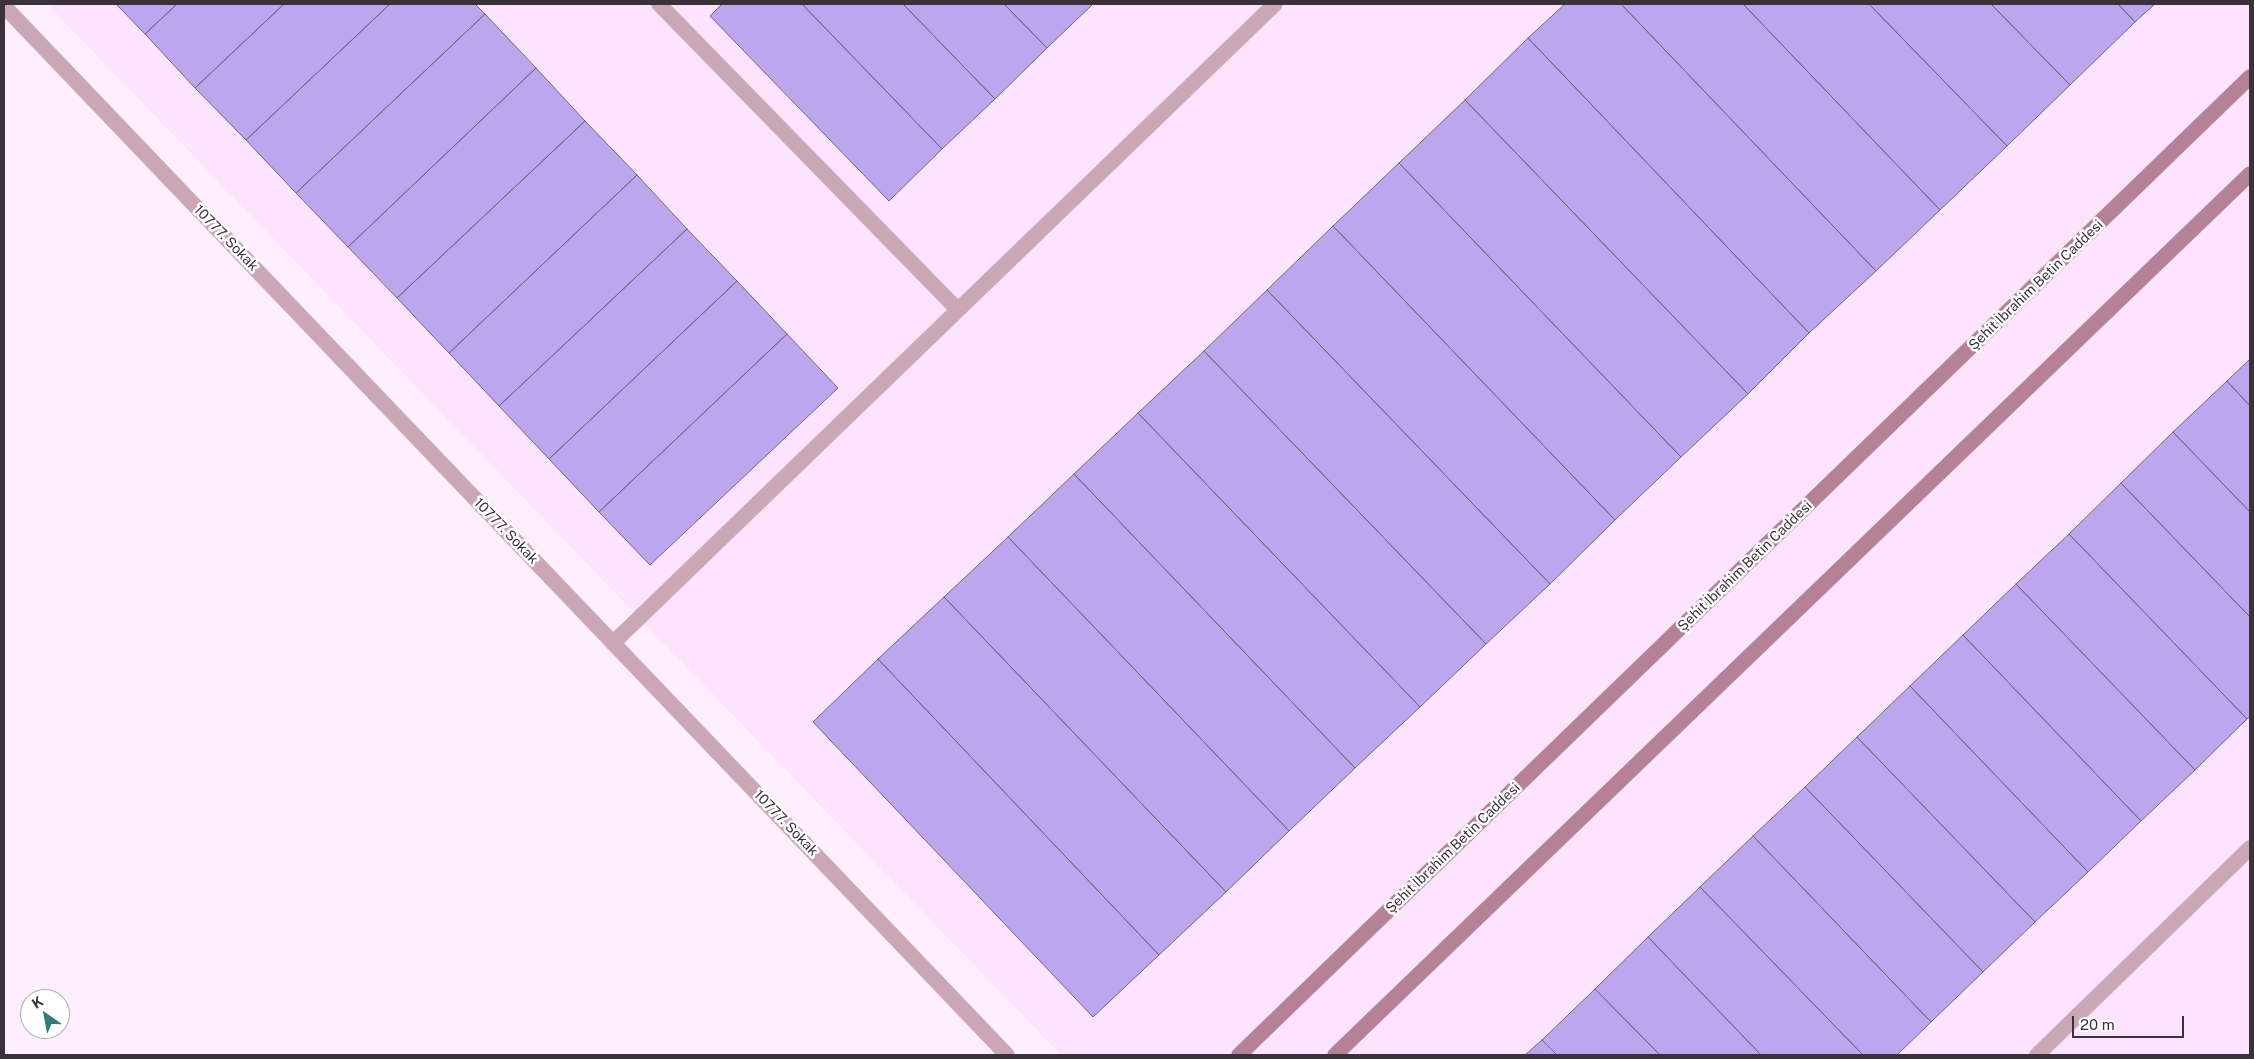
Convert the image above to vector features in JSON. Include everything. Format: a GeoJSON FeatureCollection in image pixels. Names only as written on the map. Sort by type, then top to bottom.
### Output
{"type":"FeatureCollection","features":[{"type":"Feature","properties":{"kind":"street"},"geometry":{"type":"LineString","coordinates":[[659,4],[958,310]]}},
{"type":"Feature","properties":{"kind":"street"},"geometry":{"type":"LineString","coordinates":[[614,644],[1275,4]]}},
{"type":"Feature","properties":{"kind":"street","name":"10777. Sokak"},"geometry":{"type":"LineString","coordinates":[[4,6],[1007,1055]]}},
{"type":"Feature","properties":{"kind":"street","name":"Şehit İbrahim Betin Caddesi"},"geometry":{"type":"LineString","coordinates":[[1239,1055],[2250,77]]}},
{"type":"Feature","properties":{"kind":"street"},"geometry":{"type":"LineString","coordinates":[[1335,1055],[2250,174]]}},
{"type":"Feature","properties":{"kind":"street"},"geometry":{"type":"LineString","coordinates":[[2036,1055],[2250,848]]}},
{"type":"Feature","properties":{"kind":"shaded area"},"geometry":{"type":"Polygon","coordinates":[[[47,4],[2250,4],[2250,1055],[1061,1055],[47,4]]]}},
{"type":"Feature","properties":{"kind":"building"},"geometry":{"type":"Polygon","coordinates":[[[116,4],[177,4],[145,34],[116,4]]]}},
{"type":"Feature","properties":{"kind":"building"},"geometry":{"type":"Polygon","coordinates":[[[177,4],[284,4],[195,88],[145,34],[177,4]]]}},
{"type":"Feature","properties":{"kind":"building"},"geometry":{"type":"Polygon","coordinates":[[[284,4],[390,4],[246,140],[195,88],[284,4]]]}},
{"type":"Feature","properties":{"kind":"building"},"geometry":{"type":"Polygon","coordinates":[[[390,4],[475,4],[485,14],[296,193],[246,140],[390,4]]]}},
{"type":"Feature","properties":{"kind":"building"},"geometry":{"type":"Polygon","coordinates":[[[722,4],[802,4],[942,149],[889,201],[710,16],[722,4]]]}},
{"type":"Feature","properties":{"kind":"building"},"geometry":{"type":"Polygon","coordinates":[[[802,4],[903,4],[995,99],[942,149],[802,4]]]}},
{"type":"Feature","properties":{"kind":"building"},"geometry":{"type":"Polygon","coordinates":[[[903,4],[1004,4],[1047,48],[995,99],[903,4]]]}},
{"type":"Feature","properties":{"kind":"building"},"geometry":{"type":"Polygon","coordinates":[[[1004,4],[1093,4],[1047,48],[1004,4]]]}},
{"type":"Feature","properties":{"kind":"building"},"geometry":{"type":"Polygon","coordinates":[[[1565,4],[1621,4],[1876,271],[1809,333],[1528,38],[1565,4]]]}},
{"type":"Feature","properties":{"kind":"building"},"geometry":{"type":"Polygon","coordinates":[[[1621,4],[1743,4],[1940,210],[1876,271],[1621,4]]]}},
{"type":"Feature","properties":{"kind":"building"},"geometry":{"type":"Polygon","coordinates":[[[1743,4],[1869,4],[2007,146],[1940,210],[1743,4]]]}},
{"type":"Feature","properties":{"kind":"building"},"geometry":{"type":"Polygon","coordinates":[[[1869,4],[1991,4],[2070,85],[2007,146],[1869,4]]]}},
{"type":"Feature","properties":{"kind":"building"},"geometry":{"type":"Polygon","coordinates":[[[1991,4],[2118,4],[2135,22],[2070,85],[1991,4]]]}},
{"type":"Feature","properties":{"kind":"building"},"geometry":{"type":"Polygon","coordinates":[[[2118,4],[2155,4],[2135,22],[2118,4]]]}},
{"type":"Feature","properties":{"kind":"building"},"geometry":{"type":"Polygon","coordinates":[[[485,14],[536,68],[348,247],[296,193],[485,14]]]}},
{"type":"Feature","properties":{"kind":"building"},"geometry":{"type":"Polygon","coordinates":[[[1528,38],[1809,333],[1748,394],[1465,100],[1528,38]]]}},
{"type":"Feature","properties":{"kind":"building"},"geometry":{"type":"Polygon","coordinates":[[[536,68],[585,121],[397,298],[348,247],[536,68]]]}},
{"type":"Feature","properties":{"kind":"building"},"geometry":{"type":"Polygon","coordinates":[[[1465,100],[1748,394],[1681,457],[1399,163],[1465,100]]]}},
{"type":"Feature","properties":{"kind":"building"},"geometry":{"type":"Polygon","coordinates":[[[585,121],[637,175],[449,353],[397,298],[585,121]]]}},
{"type":"Feature","properties":{"kind":"building"},"geometry":{"type":"Polygon","coordinates":[[[1399,163],[1681,457],[1615,520],[1333,226],[1399,163]]]}},
{"type":"Feature","properties":{"kind":"building"},"geometry":{"type":"Polygon","coordinates":[[[637,175],[687,229],[499,406],[449,353],[637,175]]]}},
{"type":"Feature","properties":{"kind":"building"},"geometry":{"type":"Polygon","coordinates":[[[1333,226],[1615,520],[1550,584],[1267,290],[1333,226]]]}},
{"type":"Feature","properties":{"kind":"building"},"geometry":{"type":"Polygon","coordinates":[[[687,229],[737,281],[549,459],[499,406],[687,229]]]}},
{"type":"Feature","properties":{"kind":"building"},"geometry":{"type":"Polygon","coordinates":[[[737,281],[787,334],[599,512],[549,459],[737,281]]]}},
{"type":"Feature","properties":{"kind":"building"},"geometry":{"type":"Polygon","coordinates":[[[1267,290],[1550,584],[1486,644],[1204,351],[1267,290]]]}},
{"type":"Feature","properties":{"kind":"building"},"geometry":{"type":"Polygon","coordinates":[[[787,334],[838,388],[650,565],[599,512],[787,334]]]}},
{"type":"Feature","properties":{"kind":"building"},"geometry":{"type":"Polygon","coordinates":[[[1204,351],[1486,644],[1420,707],[1138,413],[1204,351]]]}},
{"type":"Feature","properties":{"kind":"building"},"geometry":{"type":"Polygon","coordinates":[[[2250,359],[2250,406],[2227,381],[2250,359]]]}},
{"type":"Feature","properties":{"kind":"building"},"geometry":{"type":"Polygon","coordinates":[[[2227,381],[2250,406],[2250,512],[2173,432],[2227,381]]]}},
{"type":"Feature","properties":{"kind":"building"},"geometry":{"type":"Polygon","coordinates":[[[1138,413],[1420,707],[1355,768],[1074,474],[1138,413]]]}},
{"type":"Feature","properties":{"kind":"building"},"geometry":{"type":"Polygon","coordinates":[[[2173,432],[2250,512],[2250,617],[2121,483],[2173,432]]]}},
{"type":"Feature","properties":{"kind":"building"},"geometry":{"type":"Polygon","coordinates":[[[1074,474],[1355,768],[1289,831],[1008,537],[1074,474]]]}},
{"type":"Feature","properties":{"kind":"building"},"geometry":{"type":"Polygon","coordinates":[[[2121,483],[2250,617],[2250,717],[2247,719],[2069,534],[2121,483]]]}},
{"type":"Feature","properties":{"kind":"building"},"geometry":{"type":"Polygon","coordinates":[[[2069,534],[2247,719],[2195,770],[2016,584],[2069,534]]]}},
{"type":"Feature","properties":{"kind":"building"},"geometry":{"type":"Polygon","coordinates":[[[1008,537],[1289,831],[1226,892],[944,597],[1008,537]]]}},
{"type":"Feature","properties":{"kind":"building"},"geometry":{"type":"Polygon","coordinates":[[[2016,584],[2195,770],[2141,821],[1963,635],[2016,584]]]}},
{"type":"Feature","properties":{"kind":"building"},"geometry":{"type":"Polygon","coordinates":[[[944,597],[1226,892],[1159,955],[878,659],[944,597]]]}},
{"type":"Feature","properties":{"kind":"building"},"geometry":{"type":"Polygon","coordinates":[[[1963,635],[2141,821],[2088,872],[1910,686],[1963,635]]]}},
{"type":"Feature","properties":{"kind":"building"},"geometry":{"type":"Polygon","coordinates":[[[878,659],[1159,955],[1093,1017],[813,722],[878,659]]]}},
{"type":"Feature","properties":{"kind":"building"},"geometry":{"type":"Polygon","coordinates":[[[1910,686],[2088,872],[2035,922],[1857,737],[1910,686]]]}},
{"type":"Feature","properties":{"kind":"building"},"geometry":{"type":"Polygon","coordinates":[[[1857,737],[2035,922],[1983,972],[1805,787],[1857,737]]]}},
{"type":"Feature","properties":{"kind":"building"},"geometry":{"type":"Polygon","coordinates":[[[1805,787],[1983,972],[1931,1022],[1753,836],[1805,787]]]}},
{"type":"Feature","properties":{"kind":"building"},"geometry":{"type":"Polygon","coordinates":[[[1753,836],[1931,1022],[1897,1055],[1863,1055],[1700,887],[1753,836]]]}},
{"type":"Feature","properties":{"kind":"building"},"geometry":{"type":"Polygon","coordinates":[[[1700,887],[1863,1055],[1761,1055],[1648,937],[1700,887]]]}},
{"type":"Feature","properties":{"kind":"building"},"geometry":{"type":"Polygon","coordinates":[[[1648,937],[1761,1055],[1660,1055],[1595,989],[1648,937]]]}},
{"type":"Feature","properties":{"kind":"building"},"geometry":{"type":"Polygon","coordinates":[[[1595,989],[1660,1055],[1557,1055],[1542,1040],[1595,989]]]}},
{"type":"Feature","properties":{"kind":"building"},"geometry":{"type":"Polygon","coordinates":[[[1542,1040],[1557,1055],[1525,1055],[1542,1040]]]}}]}
